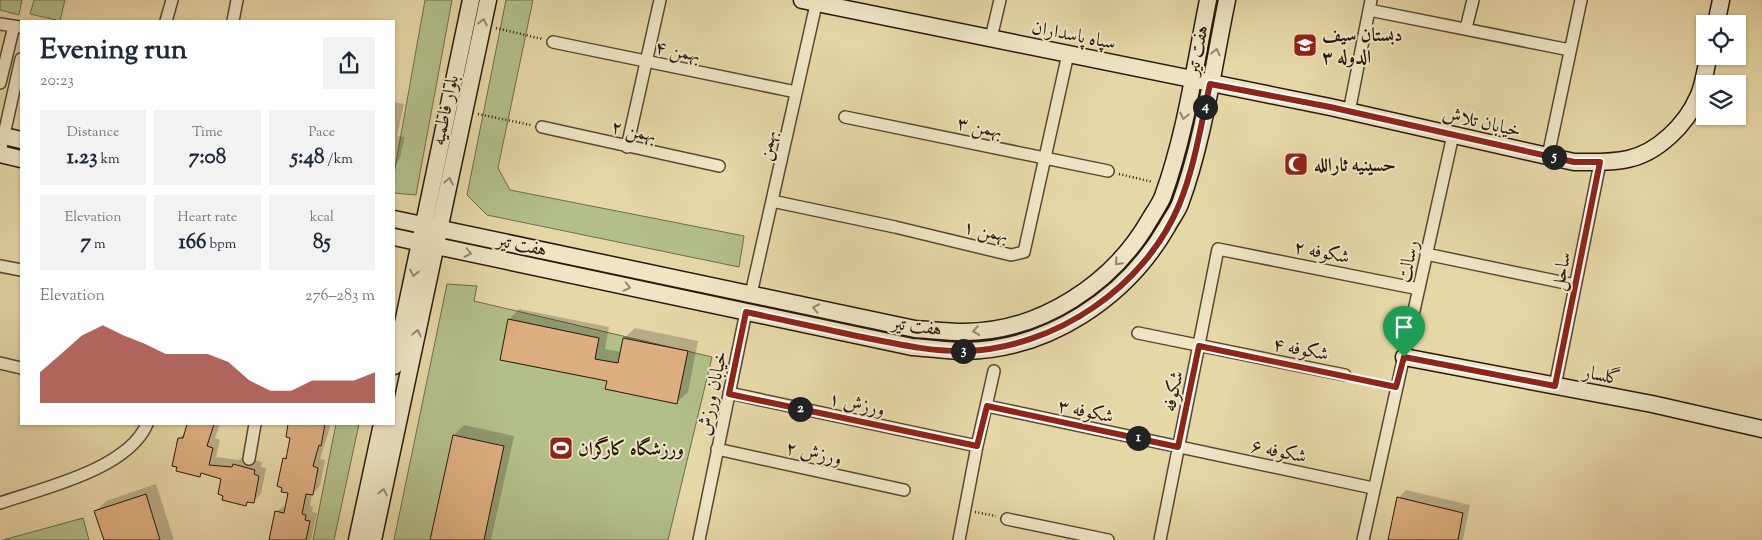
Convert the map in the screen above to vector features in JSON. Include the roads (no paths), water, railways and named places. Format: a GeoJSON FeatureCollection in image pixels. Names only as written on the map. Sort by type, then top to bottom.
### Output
{"type":"FeatureCollection","features":[{"type":"Feature","properties":{"kind":"main road","name":"بلوار فاطمیه"},"geometry":{"type":"LineString","coordinates":[[431,227],[471,0]]}},
{"type":"Feature","properties":{"kind":"main road","name":"بلوار فاطمیه"},"geometry":{"type":"LineString","coordinates":[[431,227],[464,111],[488,0]]}},
{"type":"Feature","properties":{"kind":"main road","name":"هفت تیر"},"geometry":{"type":"LineString","coordinates":[[395,219],[915,329],[966,332],[1015,325],[1062,306],[1103,278],[1138,241],[1162,198],[1178,149],[1208,0]]}},
{"type":"Feature","properties":{"kind":"main road","name":"هفت تیر"},"geometry":{"type":"LineString","coordinates":[[395,237],[912,347],[966,351],[1020,343],[1071,322],[1115,292],[1152,252],[1179,205],[1195,154],[1227,0]]}},
{"type":"Feature","properties":{"kind":"main road"},"geometry":{"type":"LineString","coordinates":[[1718,15],[1721,0]]}},
{"type":"Feature","properties":{"kind":"main road","name":"سپاه پاسداران"},"geometry":{"type":"LineString","coordinates":[[811,1],[1192,79]]}},
{"type":"Feature","properties":{"kind":"main road","name":"خیابان تلاش"},"geometry":{"type":"LineString","coordinates":[[1192,79],[1574,162],[1600,162],[1629,159],[1653,149],[1678,128],[1698,97],[1707,65]]}},
{"type":"Feature","properties":{"kind":"main road"},"geometry":{"type":"LineString","coordinates":[[1,144],[20,140]]}},
{"type":"Feature","properties":{"kind":"main road"},"geometry":{"type":"LineString","coordinates":[[1,144],[20,158]]}},
{"type":"Feature","properties":{"kind":"main road"},"geometry":{"type":"LineString","coordinates":[[395,422],[431,227]]}},
{"type":"Feature","properties":{"kind":"main road"},"geometry":{"type":"LineString","coordinates":[[395,362],[428,245]]}},
{"type":"Feature","properties":{"kind":"main road","name":"گلسار"},"geometry":{"type":"LineString","coordinates":[[1404,357],[1762,429]]}},
{"type":"Feature","properties":{"kind":"main road"},"geometry":{"type":"LineString","coordinates":[[357,540],[382,425]]}},
{"type":"Feature","properties":{"kind":"main road"},"geometry":{"type":"LineString","coordinates":[[373,540],[394,425]]}},
{"type":"Feature","properties":{"kind":"street"},"geometry":{"type":"LineString","coordinates":[[166,20],[172,0]]}},
{"type":"Feature","properties":{"kind":"street"},"geometry":{"type":"LineString","coordinates":[[233,20],[237,0]]}},
{"type":"Feature","properties":{"kind":"street"},"geometry":{"type":"LineString","coordinates":[[627,147],[660,0]]}},
{"type":"Feature","properties":{"kind":"street"},"geometry":{"type":"LineString","coordinates":[[991,38],[1000,0]]}},
{"type":"Feature","properties":{"kind":"street"},"geometry":{"type":"LineString","coordinates":[[1466,28],[1473,0]]}},
{"type":"Feature","properties":{"kind":"street"},"geometry":{"type":"LineString","coordinates":[[1548,156],[1581,0]]}},
{"type":"Feature","properties":{"kind":"street","name":"بهمن"},"geometry":{"type":"LineString","coordinates":[[751,294],[796,92],[811,1]]}},
{"type":"Feature","properties":{"kind":"street"},"geometry":{"type":"LineString","coordinates":[[1349,112],[1370,5],[1570,50]]}},
{"type":"Feature","properties":{"kind":"street"},"geometry":{"type":"LineString","coordinates":[[0,24],[17,27],[0,83]]}},
{"type":"Feature","properties":{"kind":"street","name":"بهمن ۴"},"geometry":{"type":"LineString","coordinates":[[553,42],[796,92]]}},
{"type":"Feature","properties":{"kind":"street","name":"بهمن ۱"},"geometry":{"type":"LineString","coordinates":[[772,201],[895,227],[1011,255],[1024,252],[1068,54]]}},
{"type":"Feature","properties":{"kind":"street"},"geometry":{"type":"LineString","coordinates":[[1,144],[20,63]]}},
{"type":"Feature","properties":{"kind":"street","name":"بهمن ۳"},"geometry":{"type":"LineString","coordinates":[[845,117],[1108,171]]}},
{"type":"Feature","properties":{"kind":"street","name":"بهمن ۲"},"geometry":{"type":"LineString","coordinates":[[542,127],[718,166]]}},
{"type":"Feature","properties":{"kind":"street","name":"رسالت"},"geometry":{"type":"LineString","coordinates":[[1363,540],[1373,488],[1453,135]]}},
{"type":"Feature","properties":{"kind":"street","name":"ساحل"},"geometry":{"type":"LineString","coordinates":[[1555,386],[1600,162]]}},
{"type":"Feature","properties":{"kind":"street","name":"شکوفه ۲"},"geometry":{"type":"LineString","coordinates":[[1218,248],[1419,289]]}},
{"type":"Feature","properties":{"kind":"street","name":"شکوفه"},"geometry":{"type":"LineString","coordinates":[[1160,540],[1218,248]]}},
{"type":"Feature","properties":{"kind":"street"},"geometry":{"type":"LineString","coordinates":[[1426,254],[1575,285]]}},
{"type":"Feature","properties":{"kind":"street"},"geometry":{"type":"LineString","coordinates":[[0,266],[20,270]]}},
{"type":"Feature","properties":{"kind":"street","name":"خیابان ورزش"},"geometry":{"type":"LineString","coordinates":[[699,540],[746,312]]}},
{"type":"Feature","properties":{"kind":"street","name":"شکوفه ۴"},"geometry":{"type":"LineString","coordinates":[[1138,333],[1345,375]]}},
{"type":"Feature","properties":{"kind":"street"},"geometry":{"type":"LineString","coordinates":[[0,363],[20,368]]}},
{"type":"Feature","properties":{"kind":"street"},"geometry":{"type":"LineString","coordinates":[[959,540],[994,371]]}},
{"type":"Feature","properties":{"kind":"street","name":"ورزش ۱"},"geometry":{"type":"LineString","coordinates":[[729,394],[977,446]]}},
{"type":"Feature","properties":{"kind":"street","name":"شکوفه ۳"},"geometry":{"type":"LineString","coordinates":[[987,406],[1178,447]]}},
{"type":"Feature","properties":{"kind":"street"},"geometry":{"type":"LineString","coordinates":[[0,504],[104,466],[124,454],[138,442],[146,425]]}},
{"type":"Feature","properties":{"kind":"street"},"geometry":{"type":"LineString","coordinates":[[249,459],[255,425]]}},
{"type":"Feature","properties":{"kind":"street","name":"شکوفه ۶"},"geometry":{"type":"LineString","coordinates":[[1178,447],[1373,488]]}},
{"type":"Feature","properties":{"kind":"street","name":"ورزش ۲"},"geometry":{"type":"LineString","coordinates":[[717,449],[904,490]]}},
{"type":"Feature","properties":{"kind":"street"},"geometry":{"type":"LineString","coordinates":[[1007,518],[1108,540]]}},
{"type":"Feature","properties":{"kind":"place","name":"دبستان سیف الدوله ۳"},"geometry":{"type":"Point","coordinates":[1305,45]}},
{"type":"Feature","properties":{"kind":"place","name":"حسینیه ثارالله"},"geometry":{"type":"Point","coordinates":[1296,164]}},
{"type":"Feature","properties":{"kind":"place","name":"ورزشگاه کارگران"},"geometry":{"type":"Point","coordinates":[561,448]}}]}
